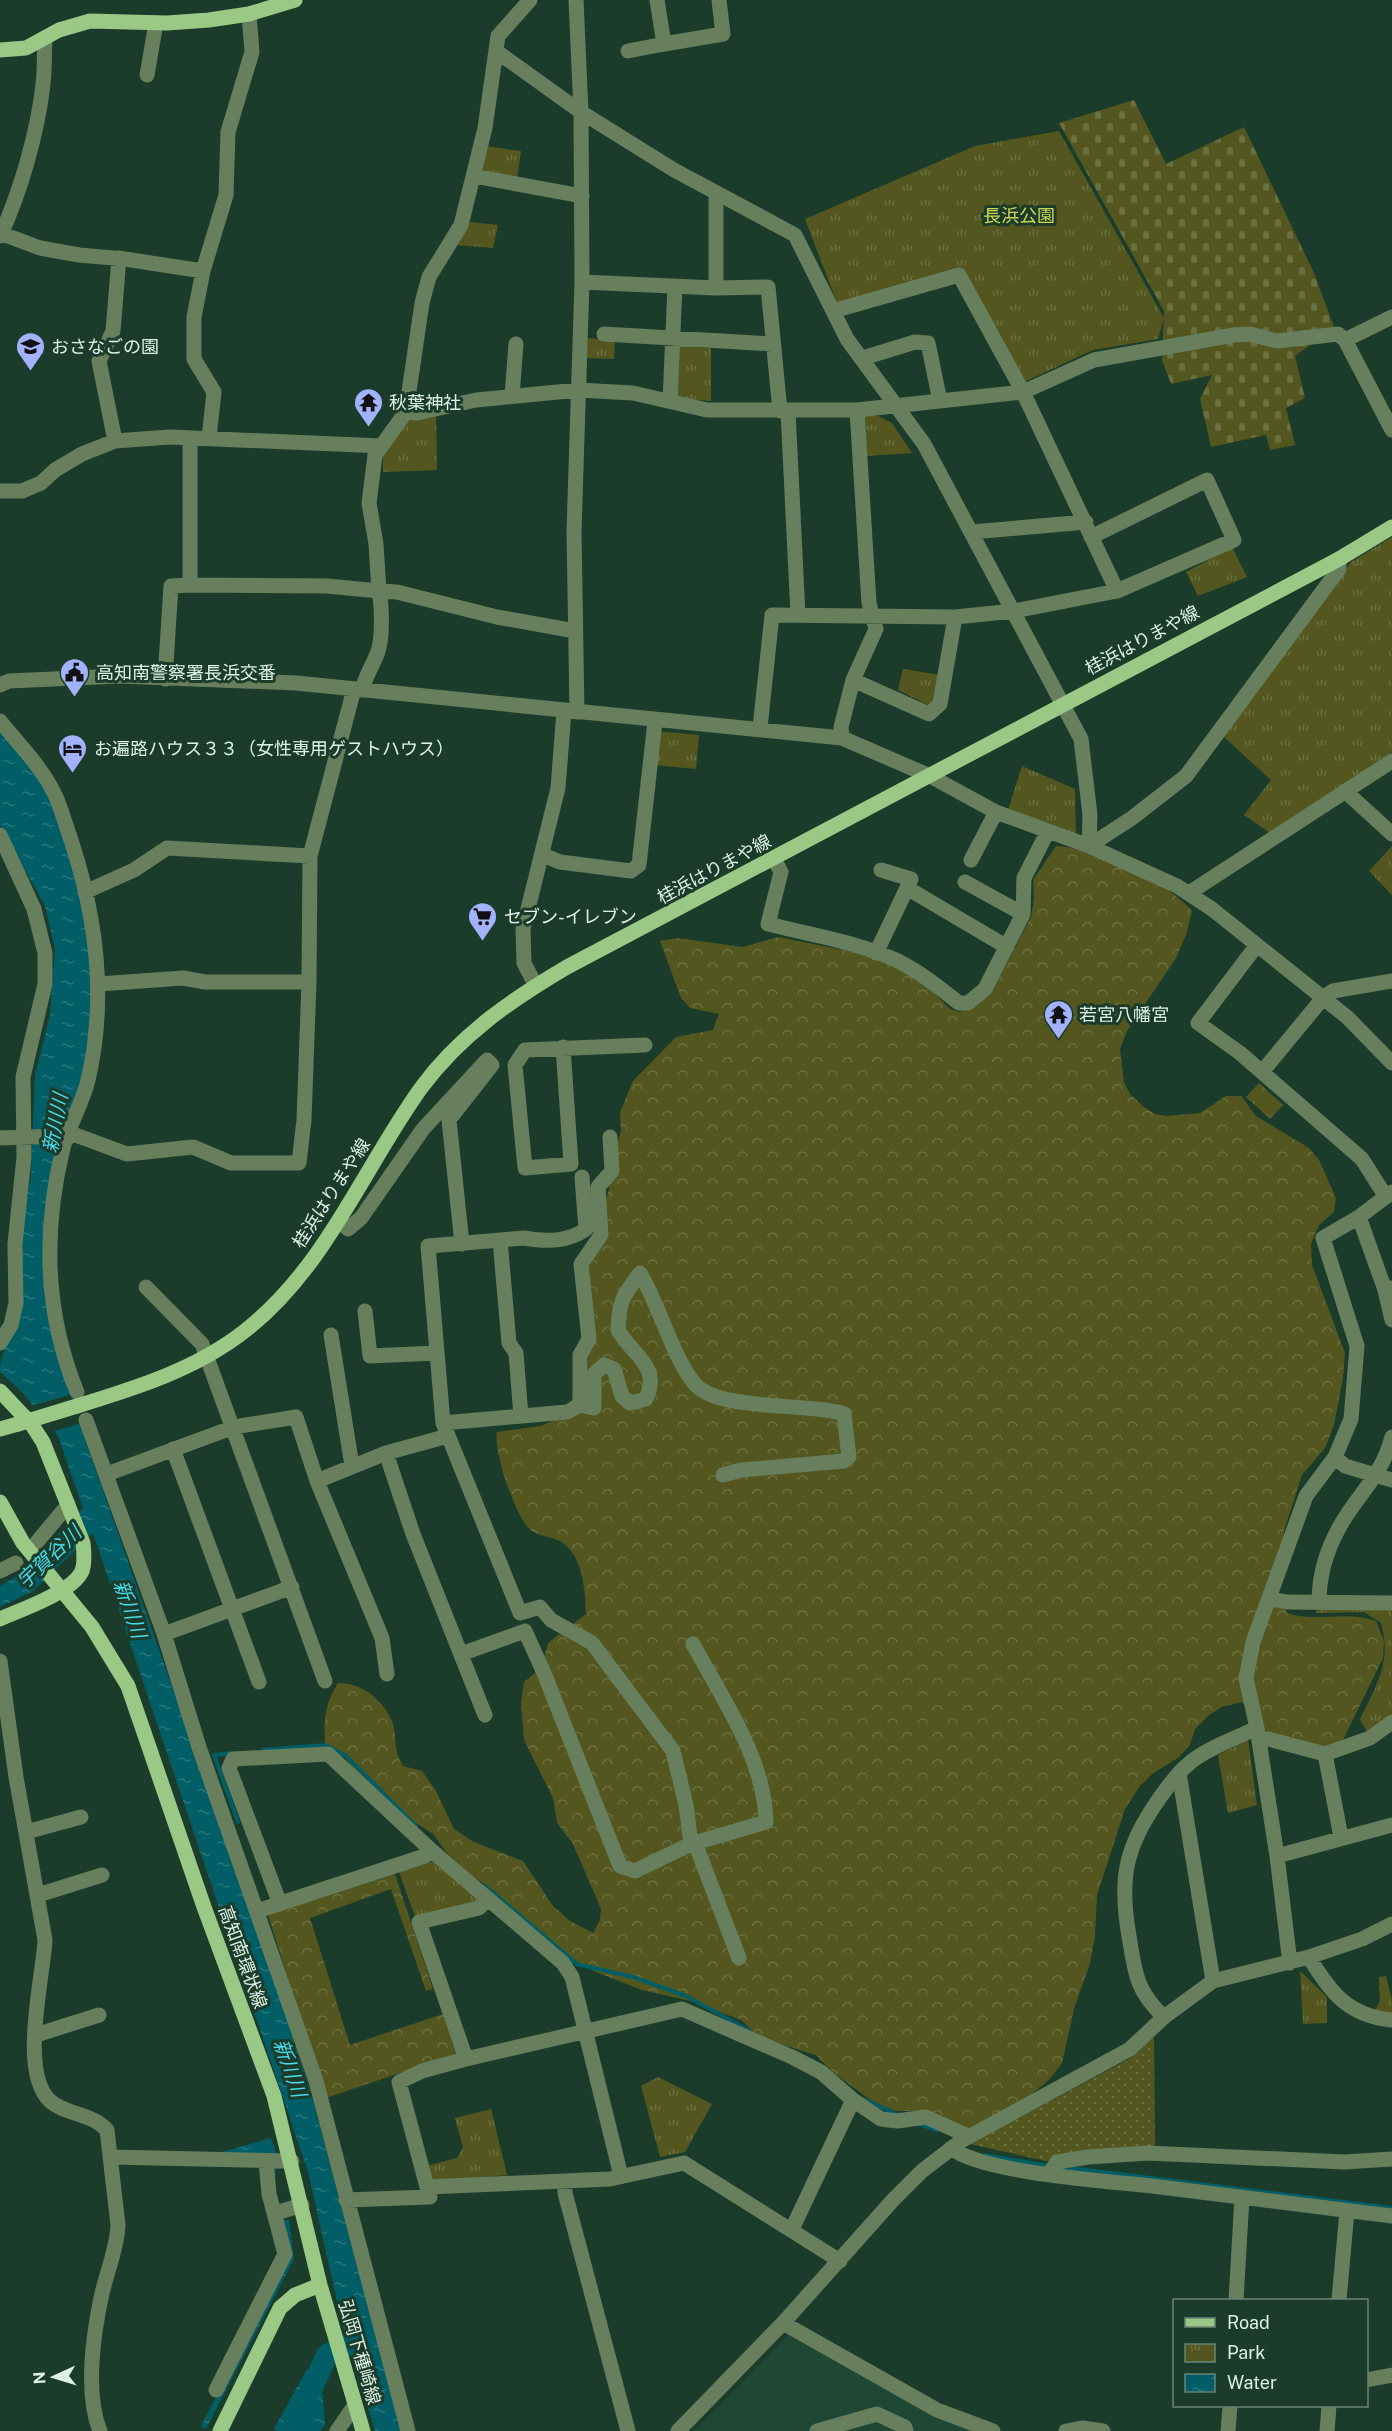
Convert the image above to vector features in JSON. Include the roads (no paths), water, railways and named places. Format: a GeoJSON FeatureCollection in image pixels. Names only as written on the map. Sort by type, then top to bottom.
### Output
{"type":"FeatureCollection","features":[{"type":"Feature","properties":{"kind":"main road"},"geometry":{"type":"LineString","coordinates":[[0,50],[26,48],[45,38],[90,21],[156,23],[209,20],[249,14],[295,0]]}},
{"type":"Feature","properties":{"kind":"main road","name":"桂浜はりまや線"},"geometry":{"type":"LineString","coordinates":[[0,1429],[77,1399],[139,1386],[207,1357],[245,1331],[288,1290],[339,1221],[421,1089],[434,1073],[483,1022],[536,986],[1339,559],[1392,526]]}},
{"type":"Feature","properties":{"kind":"main road"},"geometry":{"type":"LineString","coordinates":[[0,1391],[32,1425],[43,1442],[83,1543],[82,1572],[55,1584],[43,1600],[0,1619]]}},
{"type":"Feature","properties":{"kind":"main road","name":"高知南環状線"},"geometry":{"type":"LineString","coordinates":[[0,1502],[34,1548],[55,1584],[92,1627],[128,1686],[204,1907],[274,2096],[276,2161],[302,2205],[320,2285]]}},
{"type":"Feature","properties":{"kind":"main road"},"geometry":{"type":"LineString","coordinates":[[220,2431],[280,2308],[295,2295],[320,2285]]}},
{"type":"Feature","properties":{"kind":"main road","name":"弘岡下種崎線"},"geometry":{"type":"LineString","coordinates":[[320,2285],[363,2431]]}},
{"type":"Feature","properties":{"kind":"street"},"geometry":{"type":"LineString","coordinates":[[0,1138],[67,1136],[127,1154],[193,1147],[231,1163],[299,1163],[304,1120],[309,982],[310,856],[358,689],[378,652],[381,602],[376,544],[369,503],[375,455],[406,412],[422,303],[429,277],[461,225],[485,128],[498,36],[530,0]]}},
{"type":"Feature","properties":{"kind":"street"},"geometry":{"type":"LineString","coordinates":[[536,986],[524,963],[523,929],[558,788],[571,712],[575,631],[578,390],[582,282],[581,112],[576,0]]}},
{"type":"Feature","properties":{"kind":"street"},"geometry":{"type":"LineString","coordinates":[[657,0],[664,44]]}},
{"type":"Feature","properties":{"kind":"street"},"geometry":{"type":"LineString","coordinates":[[628,51],[723,34],[719,0]]}},
{"type":"Feature","properties":{"kind":"street"},"geometry":{"type":"LineString","coordinates":[[209,438],[214,393],[194,359],[194,317],[203,271],[226,195],[228,132],[252,52],[249,14]]}},
{"type":"Feature","properties":{"kind":"street"},"geometry":{"type":"LineString","coordinates":[[147,75],[156,23]]}},
{"type":"Feature","properties":{"kind":"street"},"geometry":{"type":"LineString","coordinates":[[45,38],[44,84],[34,129],[19,187],[0,234],[40,248],[203,271]]}},
{"type":"Feature","properties":{"kind":"street"},"geometry":{"type":"LineString","coordinates":[[496,51],[581,112],[716,195],[795,235],[847,339],[897,404],[924,444],[1081,739],[1090,815],[1089,846]]}},
{"type":"Feature","properties":{"kind":"street"},"geometry":{"type":"LineString","coordinates":[[474,176],[582,196]]}},
{"type":"Feature","properties":{"kind":"street"},"geometry":{"type":"LineString","coordinates":[[716,195],[716,288]]}},
{"type":"Feature","properties":{"kind":"street"},"geometry":{"type":"LineString","coordinates":[[115,441],[99,362],[113,332],[119,258]]}},
{"type":"Feature","properties":{"kind":"street"},"geometry":{"type":"LineString","coordinates":[[833,311],[959,275],[1023,392],[1117,591]]}},
{"type":"Feature","properties":{"kind":"street"},"geometry":{"type":"LineString","coordinates":[[582,282],[716,288],[768,287],[773,344],[784,411],[798,615]]}},
{"type":"Feature","properties":{"kind":"street"},"geometry":{"type":"LineString","coordinates":[[670,401],[675,286]]}},
{"type":"Feature","properties":{"kind":"street"},"geometry":{"type":"LineString","coordinates":[[1345,340],[1392,317]]}},
{"type":"Feature","properties":{"kind":"street"},"geometry":{"type":"LineString","coordinates":[[604,334],[674,340],[773,344]]}},
{"type":"Feature","properties":{"kind":"street"},"geometry":{"type":"LineString","coordinates":[[406,412],[417,413],[476,400],[578,390],[633,393],[707,410],[857,410],[1023,392],[1094,360],[1234,335],[1250,334],[1277,341],[1338,334],[1345,340],[1392,430]]}},
{"type":"Feature","properties":{"kind":"street"},"geometry":{"type":"LineString","coordinates":[[863,358],[915,342],[928,343],[940,401]]}},
{"type":"Feature","properties":{"kind":"street"},"geometry":{"type":"LineString","coordinates":[[512,396],[516,344]]}},
{"type":"Feature","properties":{"kind":"street"},"geometry":{"type":"LineString","coordinates":[[842,738],[842,727],[853,680],[876,629],[868,603],[857,410]]}},
{"type":"Feature","properties":{"kind":"street"},"geometry":{"type":"LineString","coordinates":[[0,491],[22,491],[41,483],[55,470],[82,454],[115,441],[170,437],[382,446]]}},
{"type":"Feature","properties":{"kind":"street"},"geometry":{"type":"LineString","coordinates":[[190,438],[190,585]]}},
{"type":"Feature","properties":{"kind":"street"},"geometry":{"type":"LineString","coordinates":[[760,728],[772,615],[955,617],[1014,611],[1117,591],[1234,540],[1207,480],[1089,529],[972,532]]}},
{"type":"Feature","properties":{"kind":"street"},"geometry":{"type":"LineString","coordinates":[[1089,846],[1132,818],[1186,776],[1339,569],[1339,559]]}},
{"type":"Feature","properties":{"kind":"street"},"geometry":{"type":"LineString","coordinates":[[165,679],[171,586],[327,586],[397,592],[496,617],[575,631]]}},
{"type":"Feature","properties":{"kind":"street"},"geometry":{"type":"LineString","coordinates":[[853,680],[929,714],[940,704],[955,617]]}},
{"type":"Feature","properties":{"kind":"street"},"geometry":{"type":"LineString","coordinates":[[0,685],[9,681],[120,676],[296,682],[655,721],[760,728],[842,738],[930,776],[996,812],[1089,846],[1189,893],[1347,1017],[1392,1063]]}},
{"type":"Feature","properties":{"kind":"street"},"geometry":{"type":"LineString","coordinates":[[0,721],[41,770],[56,798],[85,892],[96,946],[99,984],[98,1025],[88,1080],[67,1136],[52,1201],[49,1239],[55,1323],[64,1361],[77,1399]]}},
{"type":"Feature","properties":{"kind":"street"},"geometry":{"type":"LineString","coordinates":[[543,855],[560,862],[631,871],[639,865],[655,721]]}},
{"type":"Feature","properties":{"kind":"street"},"geometry":{"type":"LineString","coordinates":[[1189,893],[1392,761]]}},
{"type":"Feature","properties":{"kind":"street"},"geometry":{"type":"LineString","coordinates":[[1345,791],[1392,834]]}},
{"type":"Feature","properties":{"kind":"street"},"geometry":{"type":"LineString","coordinates":[[971,860],[996,812]]}},
{"type":"Feature","properties":{"kind":"street"},"geometry":{"type":"LineString","coordinates":[[774,859],[781,872],[768,924],[876,952],[898,961],[932,981],[959,1003],[968,1003],[985,989],[1023,914],[1024,878],[1048,831]]}},
{"type":"Feature","properties":{"kind":"street"},"geometry":{"type":"LineString","coordinates":[[0,836],[34,909],[45,953],[45,984],[23,1077],[26,1136],[15,1244],[16,1303],[11,1325],[0,1343]]}},
{"type":"Feature","properties":{"kind":"street"},"geometry":{"type":"LineString","coordinates":[[85,892],[134,870],[167,848],[310,856]]}},
{"type":"Feature","properties":{"kind":"street"},"geometry":{"type":"LineString","coordinates":[[876,952],[911,879],[881,870]]}},
{"type":"Feature","properties":{"kind":"street"},"geometry":{"type":"LineString","coordinates":[[965,882],[1023,914]]}},
{"type":"Feature","properties":{"kind":"street"},"geometry":{"type":"LineString","coordinates":[[906,888],[1007,947]]}},
{"type":"Feature","properties":{"kind":"street"},"geometry":{"type":"LineString","coordinates":[[1257,945],[1197,1023],[1262,1072],[1362,1159],[1389,1194],[1359,1217],[1323,1238],[1357,1346],[1351,1419],[1335,1457],[1306,1496],[1271,1599],[1253,1642],[1246,1678],[1258,1734],[1277,1856],[1290,1963]]}},
{"type":"Feature","properties":{"kind":"street"},"geometry":{"type":"LineString","coordinates":[[99,984],[183,978],[205,982],[309,982]]}},
{"type":"Feature","properties":{"kind":"street"},"geometry":{"type":"LineString","coordinates":[[1262,1072],[1323,998],[1333,991],[1392,981]]}},
{"type":"Feature","properties":{"kind":"street"},"geometry":{"type":"LineString","coordinates":[[563,1047],[571,1164],[525,1168],[515,1065],[525,1050],[563,1047],[645,1045]]}},
{"type":"Feature","properties":{"kind":"street"},"geometry":{"type":"LineString","coordinates":[[339,1221],[348,1229],[362,1218],[423,1129],[487,1060],[492,1065],[515,1065]]}},
{"type":"Feature","properties":{"kind":"street"},"geometry":{"type":"LineString","coordinates":[[462,1244],[449,1120],[492,1065]]}},
{"type":"Feature","properties":{"kind":"street"},"geometry":{"type":"LineString","coordinates":[[580,1405],[580,1355],[589,1340],[581,1264],[601,1235],[598,1187],[612,1171],[610,1137]]}},
{"type":"Feature","properties":{"kind":"street"},"geometry":{"type":"LineString","coordinates":[[582,1177],[586,1229],[572,1239],[500,1240],[428,1246],[436,1353],[446,1429],[520,1613],[540,1607],[551,1620],[592,1642],[673,1751],[693,1844],[739,1958]]}},
{"type":"Feature","properties":{"kind":"street"},"geometry":{"type":"LineString","coordinates":[[1359,1217],[1389,1289],[1392,1320]]}},
{"type":"Feature","properties":{"kind":"street"},"geometry":{"type":"LineString","coordinates":[[500,1240],[509,1343],[516,1353],[521,1416]]}},
{"type":"Feature","properties":{"kind":"street"},"geometry":{"type":"LineString","coordinates":[[317,1481],[446,1429],[521,1416],[567,1412],[580,1405],[594,1408],[594,1374],[604,1365],[614,1369],[622,1396],[630,1403],[646,1399],[652,1385],[648,1368],[618,1330],[619,1306],[629,1284],[640,1273],[682,1362],[694,1383],[705,1393],[746,1402],[826,1408],[844,1414],[849,1457],[844,1461],[741,1470],[723,1475]]}},
{"type":"Feature","properties":{"kind":"street"},"geometry":{"type":"LineString","coordinates":[[146,1287],[202,1344],[325,1681]]}},
{"type":"Feature","properties":{"kind":"street"},"geometry":{"type":"LineString","coordinates":[[365,1311],[370,1356],[436,1353]]}},
{"type":"Feature","properties":{"kind":"street"},"geometry":{"type":"LineString","coordinates":[[331,1335],[352,1466]]}},
{"type":"Feature","properties":{"kind":"street"},"geometry":{"type":"LineString","coordinates":[[107,1474],[234,1427],[296,1417],[317,1481],[382,1638],[387,1674]]}},
{"type":"Feature","properties":{"kind":"street"},"geometry":{"type":"LineString","coordinates":[[87,1420],[164,1634],[199,1748],[316,2081],[408,2431]]}},
{"type":"Feature","properties":{"kind":"street"},"geometry":{"type":"LineString","coordinates":[[1319,1602],[1327,1553],[1341,1524],[1385,1477],[1386,1460],[1392,1437]]}},
{"type":"Feature","properties":{"kind":"street"},"geometry":{"type":"LineString","coordinates":[[173,1449],[259,1682]]}},
{"type":"Feature","properties":{"kind":"street"},"geometry":{"type":"LineString","coordinates":[[386,1453],[413,1534],[485,1715]]}},
{"type":"Feature","properties":{"kind":"street"},"geometry":{"type":"LineString","coordinates":[[1335,1457],[1345,1466],[1385,1477]]}},
{"type":"Feature","properties":{"kind":"street"},"geometry":{"type":"LineString","coordinates":[[34,1548],[70,1510]]}},
{"type":"Feature","properties":{"kind":"street"},"geometry":{"type":"LineString","coordinates":[[0,1571],[16,1563]]}},
{"type":"Feature","properties":{"kind":"street"},"geometry":{"type":"LineString","coordinates":[[164,1634],[291,1587]]}},
{"type":"Feature","properties":{"kind":"street"},"geometry":{"type":"LineString","coordinates":[[1271,1599],[1287,1602],[1392,1603]]}},
{"type":"Feature","properties":{"kind":"street"},"geometry":{"type":"LineString","coordinates":[[461,1654],[525,1631],[544,1673],[620,1866],[635,1871],[693,1844],[766,1822],[766,1804],[749,1750],[693,1644]]}},
{"type":"Feature","properties":{"kind":"street"},"geometry":{"type":"LineString","coordinates":[[0,1661],[45,1940],[44,1963],[35,2013],[35,2074],[39,2086],[51,2102],[100,2122],[107,2130],[118,2239],[101,2298],[91,2385],[94,2415],[100,2431]]}},
{"type":"Feature","properties":{"kind":"street"},"geometry":{"type":"LineString","coordinates":[[1164,2017],[1146,2000],[1136,1979],[1123,1902],[1124,1881],[1125,1870],[1141,1826],[1179,1773],[1194,1760],[1258,1734],[1268,1739],[1325,1754],[1370,1738],[1391,1725]]}},
{"type":"Feature","properties":{"kind":"street"},"geometry":{"type":"LineString","coordinates":[[280,1904],[229,1768],[233,1759],[328,1754],[432,1851],[563,1963],[572,1977],[621,2176]]}},
{"type":"Feature","properties":{"kind":"street"},"geometry":{"type":"LineString","coordinates":[[1325,1754],[1341,1837]]}},
{"type":"Feature","properties":{"kind":"street"},"geometry":{"type":"LineString","coordinates":[[1179,1773],[1213,1981]]}},
{"type":"Feature","properties":{"kind":"street"},"geometry":{"type":"LineString","coordinates":[[26,1832],[81,1817]]}},
{"type":"Feature","properties":{"kind":"street"},"geometry":{"type":"LineString","coordinates":[[1277,1856],[1392,1825]]}},
{"type":"Feature","properties":{"kind":"street"},"geometry":{"type":"LineString","coordinates":[[257,1911],[424,1856],[432,1851]]}},
{"type":"Feature","properties":{"kind":"street"},"geometry":{"type":"LineString","coordinates":[[38,1895],[102,1875]]}},
{"type":"Feature","properties":{"kind":"street"},"geometry":{"type":"LineString","coordinates":[[466,2059],[419,1922],[479,1908],[488,1899]]}},
{"type":"Feature","properties":{"kind":"street"},"geometry":{"type":"LineString","coordinates":[[678,2431],[783,2323],[893,2200],[959,2142],[1114,2060],[1142,2039],[1164,2017],[1213,1981],[1309,1957],[1362,1939],[1392,1924]]}},
{"type":"Feature","properties":{"kind":"street"},"geometry":{"type":"LineString","coordinates":[[1309,1957],[1327,1988],[1352,2009],[1376,2019],[1392,2020]]}},
{"type":"Feature","properties":{"kind":"street"},"geometry":{"type":"LineString","coordinates":[[346,2200],[430,2197],[399,2082],[422,2071],[466,2059],[682,2009],[792,2056],[821,2072],[852,2100],[881,2118],[897,2121],[926,2117],[959,2142]]}},
{"type":"Feature","properties":{"kind":"street"},"geometry":{"type":"LineString","coordinates":[[36,2035],[99,2015]]}},
{"type":"Feature","properties":{"kind":"street"},"geometry":{"type":"LineString","coordinates":[[792,2229],[852,2100]]}},
{"type":"Feature","properties":{"kind":"street"},"geometry":{"type":"LineString","coordinates":[[959,2142],[959,2154],[981,2162],[1049,2174],[1392,2216]]}},
{"type":"Feature","properties":{"kind":"street"},"geometry":{"type":"LineString","coordinates":[[1049,2174],[1057,2162],[1088,2157],[1148,2153],[1344,2162],[1392,2159]]}},
{"type":"Feature","properties":{"kind":"street"},"geometry":{"type":"LineString","coordinates":[[110,2157],[276,2161],[269,2194],[276,2213],[285,2254],[216,2390]]}},
{"type":"Feature","properties":{"kind":"street"},"geometry":{"type":"LineString","coordinates":[[427,2187],[565,2181],[621,2176],[684,2163],[840,2261]]}},
{"type":"Feature","properties":{"kind":"street"},"geometry":{"type":"LineString","coordinates":[[565,2181],[565,2193],[628,2431]]}},
{"type":"Feature","properties":{"kind":"street"},"geometry":{"type":"LineString","coordinates":[[1236,2299],[1242,2197]]}},
{"type":"Feature","properties":{"kind":"street"},"geometry":{"type":"LineString","coordinates":[[276,2213],[302,2205]]}},
{"type":"Feature","properties":{"kind":"street"},"geometry":{"type":"LineString","coordinates":[[1339,2299],[1347,2211]]}},
{"type":"Feature","properties":{"kind":"street"},"geometry":{"type":"LineString","coordinates":[[783,2323],[937,2410],[993,2431]]}},
{"type":"Feature","properties":{"kind":"street"},"geometry":{"type":"LineString","coordinates":[[1368,2380],[1392,2375]]}},
{"type":"Feature","properties":{"kind":"street"},"geometry":{"type":"LineString","coordinates":[[337,2431],[355,2405]]}},
{"type":"Feature","properties":{"kind":"street"},"geometry":{"type":"LineString","coordinates":[[1228,2431],[1230,2407]]}},
{"type":"Feature","properties":{"kind":"street"},"geometry":{"type":"LineString","coordinates":[[1327,2431],[1329,2407]]}},
{"type":"Feature","properties":{"kind":"street"},"geometry":{"type":"LineString","coordinates":[[817,2431],[877,2414],[905,2427],[906,2431]]}},
{"type":"Feature","properties":{"kind":"street"},"geometry":{"type":"LineString","coordinates":[[1066,2431],[1082,2428],[1103,2431]]}},
{"type":"Feature","properties":{"kind":"water"},"geometry":{"type":"Polygon","coordinates":[[[0,729],[37,775],[54,805],[75,870],[94,954],[90,1044],[71,1116],[63,1121],[49,1188],[59,1359],[81,1428],[262,1942],[309,2087],[402,2431],[375,2431],[341,2319],[308,2172],[93,1533],[33,1591],[0,1607],[0,1586],[23,1572],[83,1508],[58,1436],[23,1393],[0,1372],[3,1355],[22,1308],[23,1218],[31,1176],[35,1075],[50,1015],[55,949],[45,906],[0,825],[0,729]]]}},
{"type":"Feature","properties":{"kind":"water"},"geometry":{"type":"Polygon","coordinates":[[[271,2138],[277,2154],[275,2180],[269,2167],[222,2155],[222,2152],[271,2138]]]}},
{"type":"Feature","properties":{"kind":"water"},"geometry":{"type":"Polygon","coordinates":[[[282,2220],[289,2220],[294,2259],[206,2429],[201,2426],[289,2255],[282,2220]]]}},
{"type":"Feature","properties":{"kind":"water"},"geometry":{"type":"Polygon","coordinates":[[[307,2369],[321,2377],[325,2424],[320,2431],[277,2431],[274,2429],[307,2369]]]}},
{"type":"Feature","properties":{"kind":"waterway"},"geometry":{"type":"LineString","coordinates":[[263,1750],[325,1745],[346,1756],[416,1826]]}},
{"type":"Feature","properties":{"kind":"waterway"},"geometry":{"type":"LineString","coordinates":[[232,1753],[214,1755],[238,1822]]}},
{"type":"Feature","properties":{"kind":"waterway"},"geometry":{"type":"LineString","coordinates":[[485,1886],[577,1964],[633,1977],[686,1996],[750,2031]]}},
{"type":"Feature","properties":{"kind":"waterway"},"geometry":{"type":"LineString","coordinates":[[864,2099],[898,2115]]}},
{"type":"Feature","properties":{"kind":"waterway"},"geometry":{"type":"LineString","coordinates":[[919,2124],[937,2130]]}},
{"type":"Feature","properties":{"kind":"waterway"},"geometry":{"type":"LineString","coordinates":[[985,2155],[1049,2166]]}},
{"type":"Feature","properties":{"kind":"waterway"},"geometry":{"type":"LineString","coordinates":[[1062,2167],[1392,2208]]}},
{"type":"Feature","properties":{"kind":"waterway"},"geometry":{"type":"LineString","coordinates":[[292,2431],[327,2355],[360,2339]]}},
{"type":"Feature","properties":{"kind":"place","name":"おさなごの園"},"geometry":{"type":"Point","coordinates":[30,372]}},
{"type":"Feature","properties":{"kind":"place","name":"秋葉神社"},"geometry":{"type":"Point","coordinates":[368,428]}},
{"type":"Feature","properties":{"kind":"place","name":"高知南警察署長浜交番"},"geometry":{"type":"Point","coordinates":[75,698]}},
{"type":"Feature","properties":{"kind":"place","name":"お遍路ハウス３３（女性専用ゲストハウス）"},"geometry":{"type":"Point","coordinates":[73,774]}},
{"type":"Feature","properties":{"kind":"place","name":"セブン-イレブン"},"geometry":{"type":"Point","coordinates":[483,942]}},
{"type":"Feature","properties":{"kind":"place","name":"若宮八幡宮"},"geometry":{"type":"Point","coordinates":[1058,1040]}},
{"type":"Feature","properties":{"kind":"park label","name":"長浜公園"},"geometry":{"type":"Point","coordinates":[1019,215]}},
{"type":"Feature","properties":{"kind":"water label","name":"新川川"},"geometry":{"type":"Point","coordinates":[55,1123]}},
{"type":"Feature","properties":{"kind":"water label","name":"宇賀谷川"},"geometry":{"type":"Point","coordinates":[49,1557]}},
{"type":"Feature","properties":{"kind":"water label","name":"新川川"},"geometry":{"type":"Point","coordinates":[130,1609]}},
{"type":"Feature","properties":{"kind":"water label","name":"新川川"},"geometry":{"type":"Point","coordinates":[290,2068]}}]}
